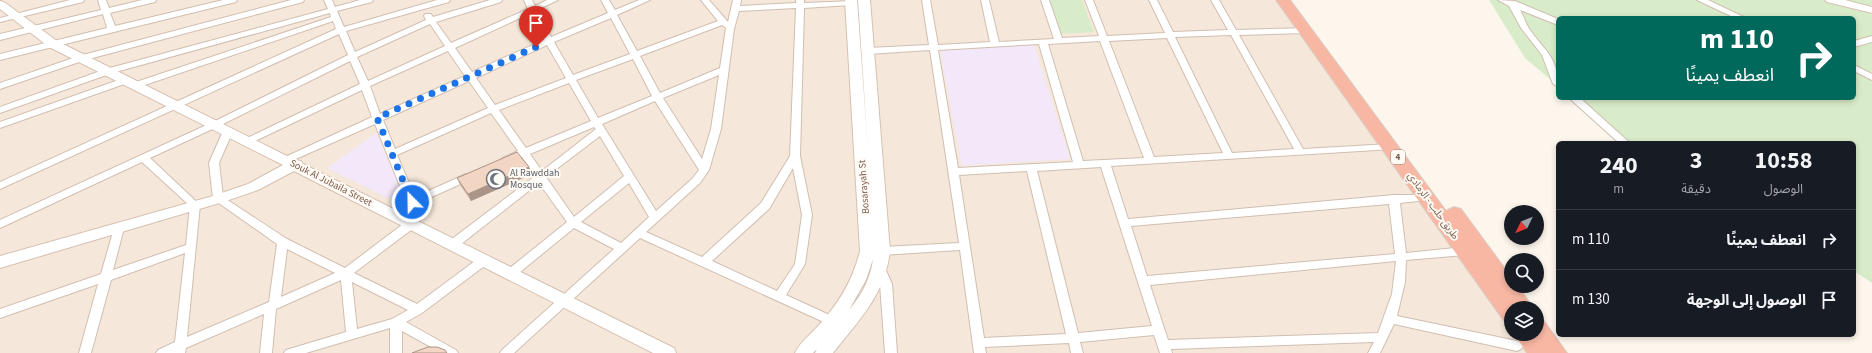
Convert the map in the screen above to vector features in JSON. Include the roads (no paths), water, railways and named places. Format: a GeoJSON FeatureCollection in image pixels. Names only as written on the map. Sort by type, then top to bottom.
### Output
{"type":"FeatureCollection","features":[{"type":"Feature","properties":{"kind":"highway","name":"طريق حلب - الرمادي"},"geometry":{"type":"LineString","coordinates":[[1283,0],[1504,305]]}},
{"type":"Feature","properties":{"kind":"highway","name":"طريق حلب - الرمادي"},"geometry":{"type":"LineString","coordinates":[[1296,0],[1518,301]]}},
{"type":"Feature","properties":{"kind":"highway"},"geometry":{"type":"LineString","coordinates":[[1529,343],[1556,353]]}},
{"type":"Feature","properties":{"kind":"street"},"geometry":{"type":"LineString","coordinates":[[0,20],[80,0]]}},
{"type":"Feature","properties":{"kind":"street"},"geometry":{"type":"LineString","coordinates":[[102,0],[112,30]]}},
{"type":"Feature","properties":{"kind":"street"},"geometry":{"type":"LineString","coordinates":[[0,37],[152,0]]}},
{"type":"Feature","properties":{"kind":"street"},"geometry":{"type":"LineString","coordinates":[[0,57],[233,0]]}},
{"type":"Feature","properties":{"kind":"street"},"geometry":{"type":"LineString","coordinates":[[0,86],[82,58],[300,0]]}},
{"type":"Feature","properties":{"kind":"street"},"geometry":{"type":"LineString","coordinates":[[328,0],[365,85],[412,202]]}},
{"type":"Feature","properties":{"kind":"street"},"geometry":{"type":"LineString","coordinates":[[0,125],[131,82],[369,0]]}},
{"type":"Feature","properties":{"kind":"street"},"geometry":{"type":"LineString","coordinates":[[0,186],[178,106],[341,30],[422,3],[446,0]]}},
{"type":"Feature","properties":{"kind":"street"},"geometry":{"type":"LineString","coordinates":[[0,224],[144,158],[222,128],[352,56],[430,21],[498,0]]}},
{"type":"Feature","properties":{"kind":"street"},"geometry":{"type":"LineString","coordinates":[[528,0],[549,41],[655,218]]}},
{"type":"Feature","properties":{"kind":"street"},"geometry":{"type":"LineString","coordinates":[[248,141],[365,85],[554,0]]}},
{"type":"Feature","properties":{"kind":"street"},"geometry":{"type":"LineString","coordinates":[[605,0],[658,98],[704,170]]}},
{"type":"Feature","properties":{"kind":"street"},"geometry":{"type":"LineString","coordinates":[[0,262],[218,200],[253,187],[291,162],[377,118],[549,41],[646,0]]}},
{"type":"Feature","properties":{"kind":"street"},"geometry":{"type":"LineString","coordinates":[[704,0],[726,26]]}},
{"type":"Feature","properties":{"kind":"street"},"geometry":{"type":"LineString","coordinates":[[926,0],[954,172],[980,348],[1159,330]]}},
{"type":"Feature","properties":{"kind":"street"},"geometry":{"type":"LineString","coordinates":[[985,0],[995,44]]}},
{"type":"Feature","properties":{"kind":"street"},"geometry":{"type":"LineString","coordinates":[[1045,0],[1059,41]]}},
{"type":"Feature","properties":{"kind":"street"},"geometry":{"type":"LineString","coordinates":[[1089,0],[1150,160]]}},
{"type":"Feature","properties":{"kind":"street"},"geometry":{"type":"LineString","coordinates":[[1153,0],[1229,156]]}},
{"type":"Feature","properties":{"kind":"street"},"geometry":{"type":"LineString","coordinates":[[1215,0],[1300,152]]}},
{"type":"Feature","properties":{"kind":"street"},"geometry":{"type":"LineString","coordinates":[[1502,0],[1556,21]]}},
{"type":"Feature","properties":{"kind":"street"},"geometry":{"type":"LineString","coordinates":[[1701,0],[1737,16]]}},
{"type":"Feature","properties":{"kind":"street"},"geometry":{"type":"LineString","coordinates":[[1830,0],[1872,10]]}},
{"type":"Feature","properties":{"kind":"street"},"geometry":{"type":"LineString","coordinates":[[506,353],[696,181],[704,170],[716,129],[725,69],[726,26],[737,4],[855,1]]}},
{"type":"Feature","properties":{"kind":"street","name":"Bosarayah St"},"geometry":{"type":"LineString","coordinates":[[824,353],[865,302],[880,269],[882,251],[868,51],[855,1]]}},
{"type":"Feature","properties":{"kind":"street","name":"Bosarayah St"},"geometry":{"type":"LineString","coordinates":[[803,353],[832,321],[857,285],[868,251],[855,1]]}},
{"type":"Feature","properties":{"kind":"street"},"geometry":{"type":"LineString","coordinates":[[422,3],[430,21],[541,175],[573,223],[622,248]]}},
{"type":"Feature","properties":{"kind":"street"},"geometry":{"type":"LineString","coordinates":[[779,298],[800,264],[806,215],[795,156],[800,3]]}},
{"type":"Feature","properties":{"kind":"street"},"geometry":{"type":"LineString","coordinates":[[1512,3],[1525,28],[1546,54],[1556,79]]}},
{"type":"Feature","properties":{"kind":"street","name":"Souk Al Jubaila Street"},"geometry":{"type":"LineString","coordinates":[[0,4],[53,44],[291,162],[483,261],[668,353]]}},
{"type":"Feature","properties":{"kind":"street"},"geometry":{"type":"LineString","coordinates":[[0,110],[109,71],[334,13]]}},
{"type":"Feature","properties":{"kind":"street"},"geometry":{"type":"LineString","coordinates":[[392,154],[493,109],[571,78],[726,26]]}},
{"type":"Feature","properties":{"kind":"street"},"geometry":{"type":"LineString","coordinates":[[868,51],[1104,38],[1306,30]]}},
{"type":"Feature","properties":{"kind":"street"},"geometry":{"type":"LineString","coordinates":[[1856,43],[1872,39]]}},
{"type":"Feature","properties":{"kind":"street"},"geometry":{"type":"LineString","coordinates":[[1043,42],[1079,165]]}},
{"type":"Feature","properties":{"kind":"street"},"geometry":{"type":"LineString","coordinates":[[496,164],[524,151],[599,126],[725,69]]}},
{"type":"Feature","properties":{"kind":"street"},"geometry":{"type":"LineString","coordinates":[[1856,69],[1872,77]]}},
{"type":"Feature","properties":{"kind":"street"},"geometry":{"type":"LineString","coordinates":[[1576,100],[1623,141]]}},
{"type":"Feature","properties":{"kind":"street"},"geometry":{"type":"LineString","coordinates":[[452,245],[541,175],[599,126]]}},
{"type":"Feature","properties":{"kind":"street"},"geometry":{"type":"LineString","coordinates":[[218,200],[214,163],[222,128]]}},
{"type":"Feature","properties":{"kind":"street"},"geometry":{"type":"LineString","coordinates":[[954,172],[1390,147]]}},
{"type":"Feature","properties":{"kind":"street"},"geometry":{"type":"LineString","coordinates":[[703,263],[765,206],[795,156]]}},
{"type":"Feature","properties":{"kind":"street"},"geometry":{"type":"LineString","coordinates":[[144,158],[195,206]]}},
{"type":"Feature","properties":{"kind":"street"},"geometry":{"type":"LineString","coordinates":[[1105,163],[1165,349],[1383,337]]}},
{"type":"Feature","properties":{"kind":"street"},"geometry":{"type":"LineString","coordinates":[[1031,167],[1076,353]]}},
{"type":"Feature","properties":{"kind":"street"},"geometry":{"type":"LineString","coordinates":[[392,214],[412,202],[482,170]]}},
{"type":"Feature","properties":{"kind":"street"},"geometry":{"type":"LineString","coordinates":[[510,274],[630,177]]}},
{"type":"Feature","properties":{"kind":"street"},"geometry":{"type":"LineString","coordinates":[[1124,223],[1426,197]]}},
{"type":"Feature","properties":{"kind":"street"},"geometry":{"type":"LineString","coordinates":[[1374,353],[1383,337],[1399,289],[1401,258],[1394,199]]}},
{"type":"Feature","properties":{"kind":"street"},"geometry":{"type":"LineString","coordinates":[[218,200],[283,242],[418,310]]}},
{"type":"Feature","properties":{"kind":"street"},"geometry":{"type":"LineString","coordinates":[[180,349],[195,206]]}},
{"type":"Feature","properties":{"kind":"street"},"geometry":{"type":"LineString","coordinates":[[162,353],[180,349],[346,273],[412,224]]}},
{"type":"Feature","properties":{"kind":"street"},"geometry":{"type":"LineString","coordinates":[[85,353],[119,228]]}},
{"type":"Feature","properties":{"kind":"street"},"geometry":{"type":"LineString","coordinates":[[639,233],[832,321]]}},
{"type":"Feature","properties":{"kind":"street"},"geometry":{"type":"LineString","coordinates":[[266,353],[283,242]]}},
{"type":"Feature","properties":{"kind":"street"},"geometry":{"type":"LineString","coordinates":[[882,251],[965,246]]}},
{"type":"Feature","properties":{"kind":"street"},"geometry":{"type":"LineString","coordinates":[[0,314],[191,247]]}},
{"type":"Feature","properties":{"kind":"street"},"geometry":{"type":"LineString","coordinates":[[1143,281],[1465,251]]}},
{"type":"Feature","properties":{"kind":"street"},"geometry":{"type":"LineString","coordinates":[[290,353],[396,322],[418,310],[483,261]]}},
{"type":"Feature","properties":{"kind":"street"},"geometry":{"type":"LineString","coordinates":[[880,269],[886,284],[891,353]]}},
{"type":"Feature","properties":{"kind":"street"},"geometry":{"type":"LineString","coordinates":[[346,273],[352,335]]}},
{"type":"Feature","properties":{"kind":"street"},"geometry":{"type":"LineString","coordinates":[[1390,319],[1529,343]]}},
{"type":"Feature","properties":{"kind":"street"},"geometry":{"type":"LineString","coordinates":[[396,322],[396,353]]}},
{"type":"Feature","properties":{"kind":"street"},"geometry":{"type":"LineString","coordinates":[[396,322],[452,353]]}},
{"type":"Feature","properties":{"kind":"place","name":"Al Rawddah Mosque"},"geometry":{"type":"Point","coordinates":[496,179]}}]}
